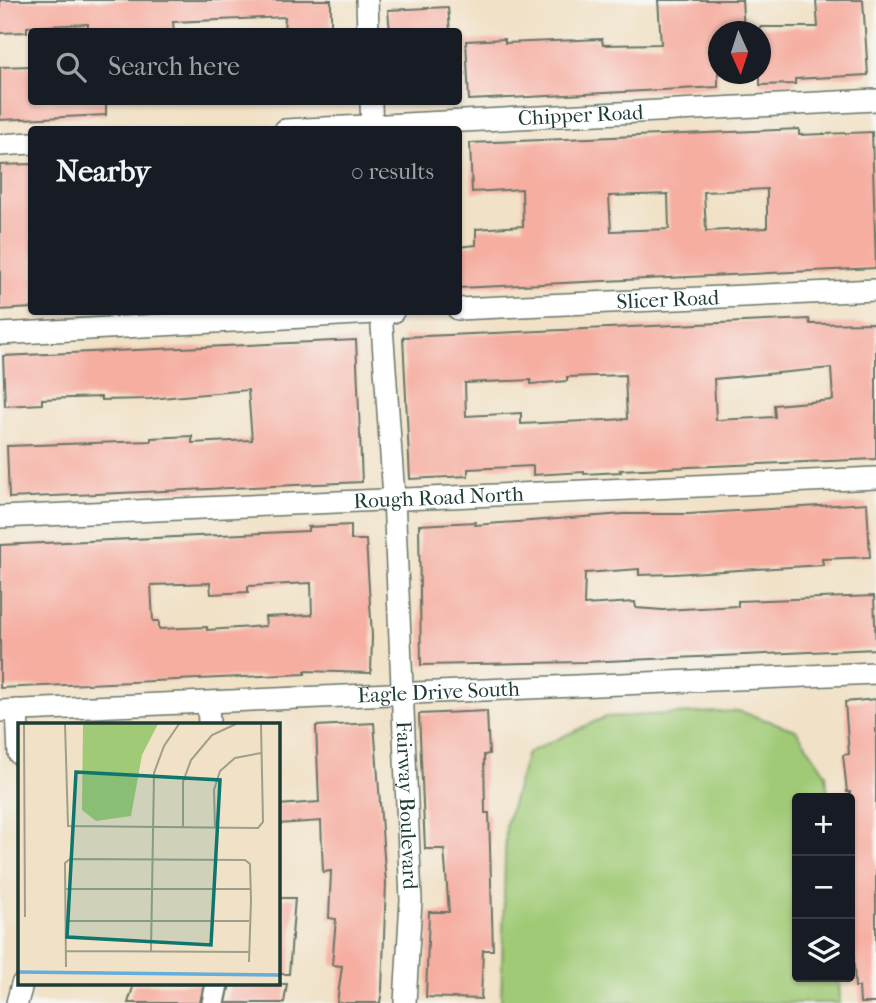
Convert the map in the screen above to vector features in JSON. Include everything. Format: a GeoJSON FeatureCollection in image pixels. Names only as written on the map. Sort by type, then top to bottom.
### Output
{"type":"FeatureCollection","features":[{"type":"Feature","properties":{"kind":"street"},"geometry":{"type":"LineString","coordinates":[[367,0],[369,28]]}},
{"type":"Feature","properties":{"kind":"street","name":"Chipper Road"},"geometry":{"type":"LineString","coordinates":[[391,126],[876,100]]}},
{"type":"Feature","properties":{"kind":"street"},"geometry":{"type":"LineString","coordinates":[[371,105],[372,126]]}},
{"type":"Feature","properties":{"kind":"street"},"geometry":{"type":"LineString","coordinates":[[0,145],[28,143]]}},
{"type":"Feature","properties":{"kind":"street","name":"Slicer Road"},"geometry":{"type":"LineString","coordinates":[[462,309],[876,290]]}},
{"type":"Feature","properties":{"kind":"street"},"geometry":{"type":"LineString","coordinates":[[0,334],[329,315]]}},
{"type":"Feature","properties":{"kind":"street","name":"Fairway Boulevard"},"geometry":{"type":"LineString","coordinates":[[381,315],[394,497],[411,900],[405,1003]]}},
{"type":"Feature","properties":{"kind":"street","name":"Rough Road North"},"geometry":{"type":"LineString","coordinates":[[0,517],[394,497],[876,478]]}},
{"type":"Feature","properties":{"kind":"street","name":"Eagle Drive South"},"geometry":{"type":"LineString","coordinates":[[8,711],[876,673]]}},
{"type":"Feature","properties":{"kind":"street"},"geometry":{"type":"LineString","coordinates":[[208,703],[209,723]]}},
{"type":"Feature","properties":{"kind":"street"},"geometry":{"type":"LineString","coordinates":[[8,711],[18,750]]}},
{"type":"Feature","properties":{"kind":"street"},"geometry":{"type":"LineString","coordinates":[[17,1003],[21,986]]}},
{"type":"Feature","properties":{"kind":"street"},"geometry":{"type":"LineString","coordinates":[[213,1003],[217,986]]}},
{"type":"Feature","properties":{"kind":"green space"},"geometry":{"type":"Polygon","coordinates":[[[739,711],[796,730],[826,774],[828,793],[792,793],[792,982],[839,982],[840,1003],[501,1003],[506,825],[527,753],[605,717],[739,711]]]}},
{"type":"Feature","properties":{"kind":"building"},"geometry":{"type":"Polygon","coordinates":[[[0,0],[331,0],[331,28],[284,28],[285,17],[173,22],[174,28],[88,28],[88,24],[27,27],[27,32],[0,33],[0,0]]]}},
{"type":"Feature","properties":{"kind":"building"},"geometry":{"type":"Polygon","coordinates":[[[658,0],[742,0],[743,21],[708,21],[708,84],[718,84],[718,87],[469,100],[466,41],[505,39],[505,43],[602,39],[603,45],[661,44],[658,0]]]}},
{"type":"Feature","properties":{"kind":"building"},"geometry":{"type":"Polygon","coordinates":[[[816,0],[863,0],[868,75],[795,79],[795,84],[760,85],[771,84],[771,27],[818,27],[816,0]]]}},
{"type":"Feature","properties":{"kind":"building"},"geometry":{"type":"Polygon","coordinates":[[[448,7],[450,28],[390,28],[388,10],[448,7]]]}},
{"type":"Feature","properties":{"kind":"building"},"geometry":{"type":"Polygon","coordinates":[[[28,66],[28,105],[106,105],[106,115],[0,120],[0,67],[28,66]]]}},
{"type":"Feature","properties":{"kind":"building"},"geometry":{"type":"Polygon","coordinates":[[[799,129],[799,135],[872,132],[876,268],[462,288],[462,247],[476,245],[476,229],[523,226],[522,189],[472,192],[470,143],[799,129]],[[767,189],[704,192],[706,231],[767,228],[767,189]],[[668,194],[609,196],[611,231],[669,229],[668,194]]]}},
{"type":"Feature","properties":{"kind":"building"},"geometry":{"type":"Polygon","coordinates":[[[28,164],[28,308],[0,310],[0,165],[28,164]]]}},
{"type":"Feature","properties":{"kind":"building"},"geometry":{"type":"Polygon","coordinates":[[[809,319],[810,324],[876,323],[876,459],[620,470],[621,472],[584,474],[533,475],[533,466],[468,469],[468,476],[410,479],[403,337],[809,319]],[[831,368],[714,379],[716,420],[775,417],[774,405],[833,400],[831,368]],[[625,375],[567,377],[567,381],[531,384],[531,380],[465,383],[466,416],[521,413],[521,424],[627,419],[625,375]]]}},
{"type":"Feature","properties":{"kind":"building"},"geometry":{"type":"Polygon","coordinates":[[[356,340],[362,482],[9,498],[7,446],[151,441],[151,438],[192,436],[192,443],[252,440],[248,390],[150,399],[42,399],[42,404],[5,406],[3,356],[356,340]]]}},
{"type":"Feature","properties":{"kind":"building"},"geometry":{"type":"Polygon","coordinates":[[[867,503],[870,557],[822,559],[823,565],[674,574],[639,575],[639,569],[585,573],[584,605],[635,602],[636,608],[663,610],[738,606],[738,601],[874,596],[876,649],[584,662],[421,665],[419,525],[475,522],[475,525],[624,514],[689,514],[867,503]]]}},
{"type":"Feature","properties":{"kind":"building"},"geometry":{"type":"Polygon","coordinates":[[[351,525],[351,540],[366,540],[372,636],[371,673],[305,671],[305,674],[0,688],[0,545],[308,531],[308,527],[351,525]],[[210,583],[151,585],[153,621],[159,621],[159,629],[207,627],[207,630],[266,626],[265,617],[312,615],[311,583],[248,586],[248,592],[211,594],[210,583]]]}},
{"type":"Feature","properties":{"kind":"building"},"geometry":{"type":"Polygon","coordinates":[[[876,699],[876,1003],[860,1003],[859,987],[855,987],[855,793],[847,792],[843,755],[849,754],[845,702],[876,699]]]}},
{"type":"Feature","properties":{"kind":"building"},"geometry":{"type":"Polygon","coordinates":[[[487,711],[489,754],[484,755],[485,813],[489,813],[493,950],[483,950],[481,999],[426,997],[429,912],[449,912],[444,849],[425,849],[419,714],[487,711]]]}},
{"type":"Feature","properties":{"kind":"building"},"geometry":{"type":"Polygon","coordinates":[[[374,723],[386,883],[380,1003],[337,1003],[342,966],[332,965],[336,919],[329,918],[331,871],[323,872],[321,821],[280,824],[280,805],[319,802],[316,726],[374,723]]]}},
{"type":"Feature","properties":{"kind":"building"},"geometry":{"type":"Polygon","coordinates":[[[280,898],[295,898],[289,974],[280,974],[280,898]]]}},
{"type":"Feature","properties":{"kind":"building"},"geometry":{"type":"Polygon","coordinates":[[[287,984],[284,1003],[226,1003],[230,986],[287,984]]]}},
{"type":"Feature","properties":{"kind":"building"},"geometry":{"type":"Polygon","coordinates":[[[133,986],[204,986],[200,1003],[128,1003],[133,986]]]}}]}
